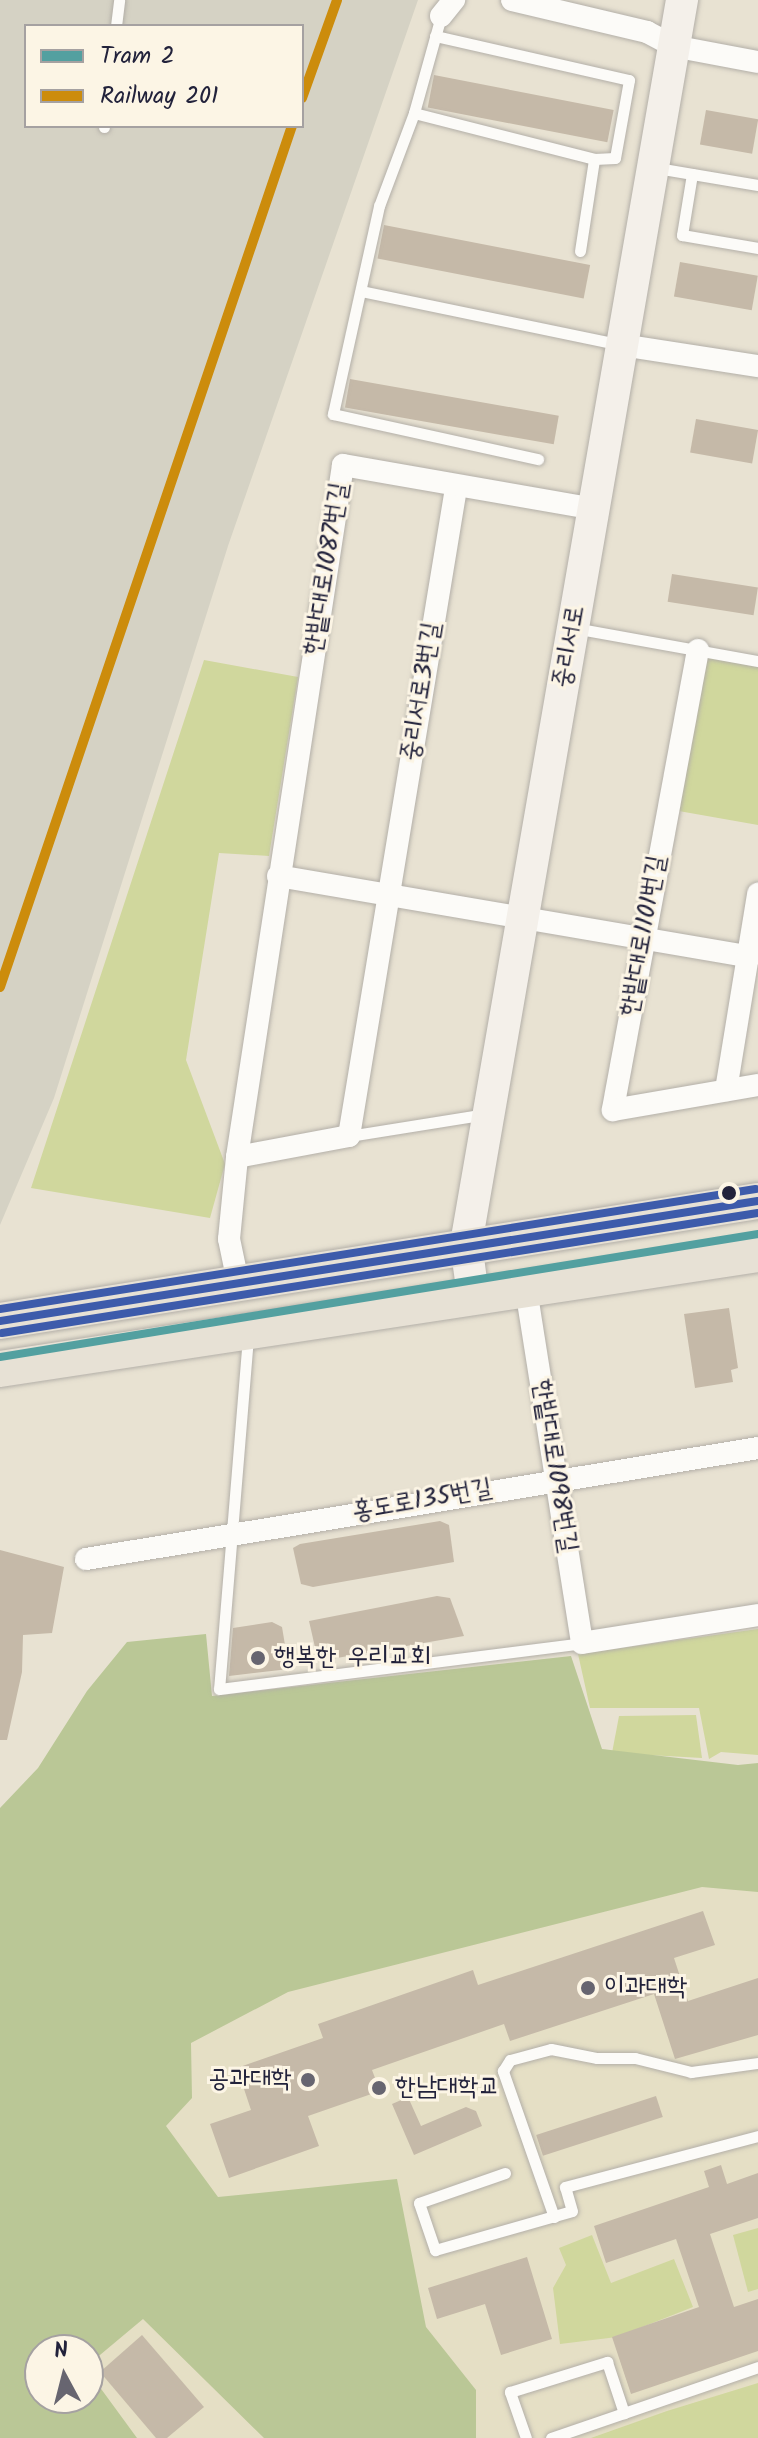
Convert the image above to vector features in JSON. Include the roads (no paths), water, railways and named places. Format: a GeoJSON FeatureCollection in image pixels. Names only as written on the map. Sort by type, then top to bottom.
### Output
{"type":"FeatureCollection","features":[{"type":"Feature","properties":{"kind":"main road","name":"중리서로"},"geometry":{"type":"LineString","coordinates":[[473,1295],[466,1244],[492,1113],[682,0]]}},
{"type":"Feature","properties":{"kind":"main road"},"geometry":{"type":"LineString","coordinates":[[0,1321],[466,1244],[758,1201]]}},
{"type":"Feature","properties":{"kind":"main road"},"geometry":{"type":"LineString","coordinates":[[0,1369],[758,1254]]}},
{"type":"Feature","properties":{"kind":"street"},"geometry":{"type":"LineString","coordinates":[[521,1],[647,32],[673,46],[758,62]]}},
{"type":"Feature","properties":{"kind":"street"},"geometry":{"type":"LineString","coordinates":[[622,345],[758,366]]}},
{"type":"Feature","properties":{"kind":"street","name":"한밭대로1087번길"},"geometry":{"type":"LineString","coordinates":[[238,1282],[229,1239],[237,1157],[343,465],[456,488],[594,509]]}},
{"type":"Feature","properties":{"kind":"street","name":"중리서로3번길"},"geometry":{"type":"LineString","coordinates":[[349,1136],[456,488]]}},
{"type":"Feature","properties":{"kind":"street","name":"한밭대로1101번길"},"geometry":{"type":"LineString","coordinates":[[698,650],[613,1110],[726,1090]]}},
{"type":"Feature","properties":{"kind":"street"},"geometry":{"type":"LineString","coordinates":[[278,876],[752,955]]}},
{"type":"Feature","properties":{"kind":"street"},"geometry":{"type":"LineString","coordinates":[[758,894],[752,955],[726,1090],[758,1085]]}},
{"type":"Feature","properties":{"kind":"street"},"geometry":{"type":"LineString","coordinates":[[237,1157],[349,1136]]}},
{"type":"Feature","properties":{"kind":"street","name":"한밭대로1098번길"},"geometry":{"type":"LineString","coordinates":[[526,1289],[582,1643]]}},
{"type":"Feature","properties":{"kind":"street","name":"홍도로135번길"},"geometry":{"type":"LineString","coordinates":[[86,1559],[557,1478],[758,1448]]}},
{"type":"Feature","properties":{"kind":"street"},"geometry":{"type":"LineString","coordinates":[[582,1643],[758,1615]]}},
{"type":"Feature","properties":{"kind":"lane"},"geometry":{"type":"LineString","coordinates":[[116,24],[119,0]]}},
{"type":"Feature","properties":{"kind":"lane"},"geometry":{"type":"LineString","coordinates":[[414,113],[594,159],[615,158],[629,80],[443,17],[414,113],[379,206],[333,414],[538,459]]}},
{"type":"Feature","properties":{"kind":"lane"},"geometry":{"type":"LineString","coordinates":[[580,251],[594,159]]}},
{"type":"Feature","properties":{"kind":"lane"},"geometry":{"type":"LineString","coordinates":[[653,167],[758,185]]}},
{"type":"Feature","properties":{"kind":"lane"},"geometry":{"type":"LineString","coordinates":[[692,174],[682,235],[758,248]]}},
{"type":"Feature","properties":{"kind":"lane"},"geometry":{"type":"LineString","coordinates":[[361,291],[622,345]]}},
{"type":"Feature","properties":{"kind":"lane"},"geometry":{"type":"LineString","coordinates":[[573,628],[758,661]]}},
{"type":"Feature","properties":{"kind":"lane"},"geometry":{"type":"LineString","coordinates":[[349,1136],[492,1113]]}},
{"type":"Feature","properties":{"kind":"lane"},"geometry":{"type":"LineString","coordinates":[[249,1329],[228,1534],[219,1689],[582,1643]]}},
{"type":"Feature","properties":{"kind":"lane"},"geometry":{"type":"LineString","coordinates":[[554,2217],[503,2071],[510,2060],[551,2049],[597,2058],[635,2058],[691,2072],[758,2063]]}},
{"type":"Feature","properties":{"kind":"lane"},"geometry":{"type":"LineString","coordinates":[[505,2173],[419,2203],[435,2250],[572,2211],[565,2187],[758,2136]]}},
{"type":"Feature","properties":{"kind":"lane"},"geometry":{"type":"LineString","coordinates":[[526,2438],[510,2392],[607,2362],[624,2413]]}},
{"type":"Feature","properties":{"kind":"lane"},"geometry":{"type":"LineString","coordinates":[[551,2438],[758,2367]]}},
{"type":"Feature","properties":{"kind":"tram line","name":"2"},"geometry":{"type":"LineString","coordinates":[[0,1357],[758,1234]]}},
{"type":"Feature","properties":{"kind":"rail line","name":"201"},"geometry":{"type":"LineString","coordinates":[[304,92],[337,0]]}},
{"type":"Feature","properties":{"kind":"rail line","name":"201"},"geometry":{"type":"LineString","coordinates":[[0,987],[291,128]]}},
{"type":"Feature","properties":{"kind":"place","name":"행복한 우리교회"},"geometry":{"type":"Point","coordinates":[258,1658]}},
{"type":"Feature","properties":{"kind":"place","name":"이과대학"},"geometry":{"type":"Point","coordinates":[588,1988]}},
{"type":"Feature","properties":{"kind":"place","name":"공과대학"},"geometry":{"type":"Point","coordinates":[308,2080]}},
{"type":"Feature","properties":{"kind":"place","name":"한남대학교"},"geometry":{"type":"Point","coordinates":[379,2088]}}]}
